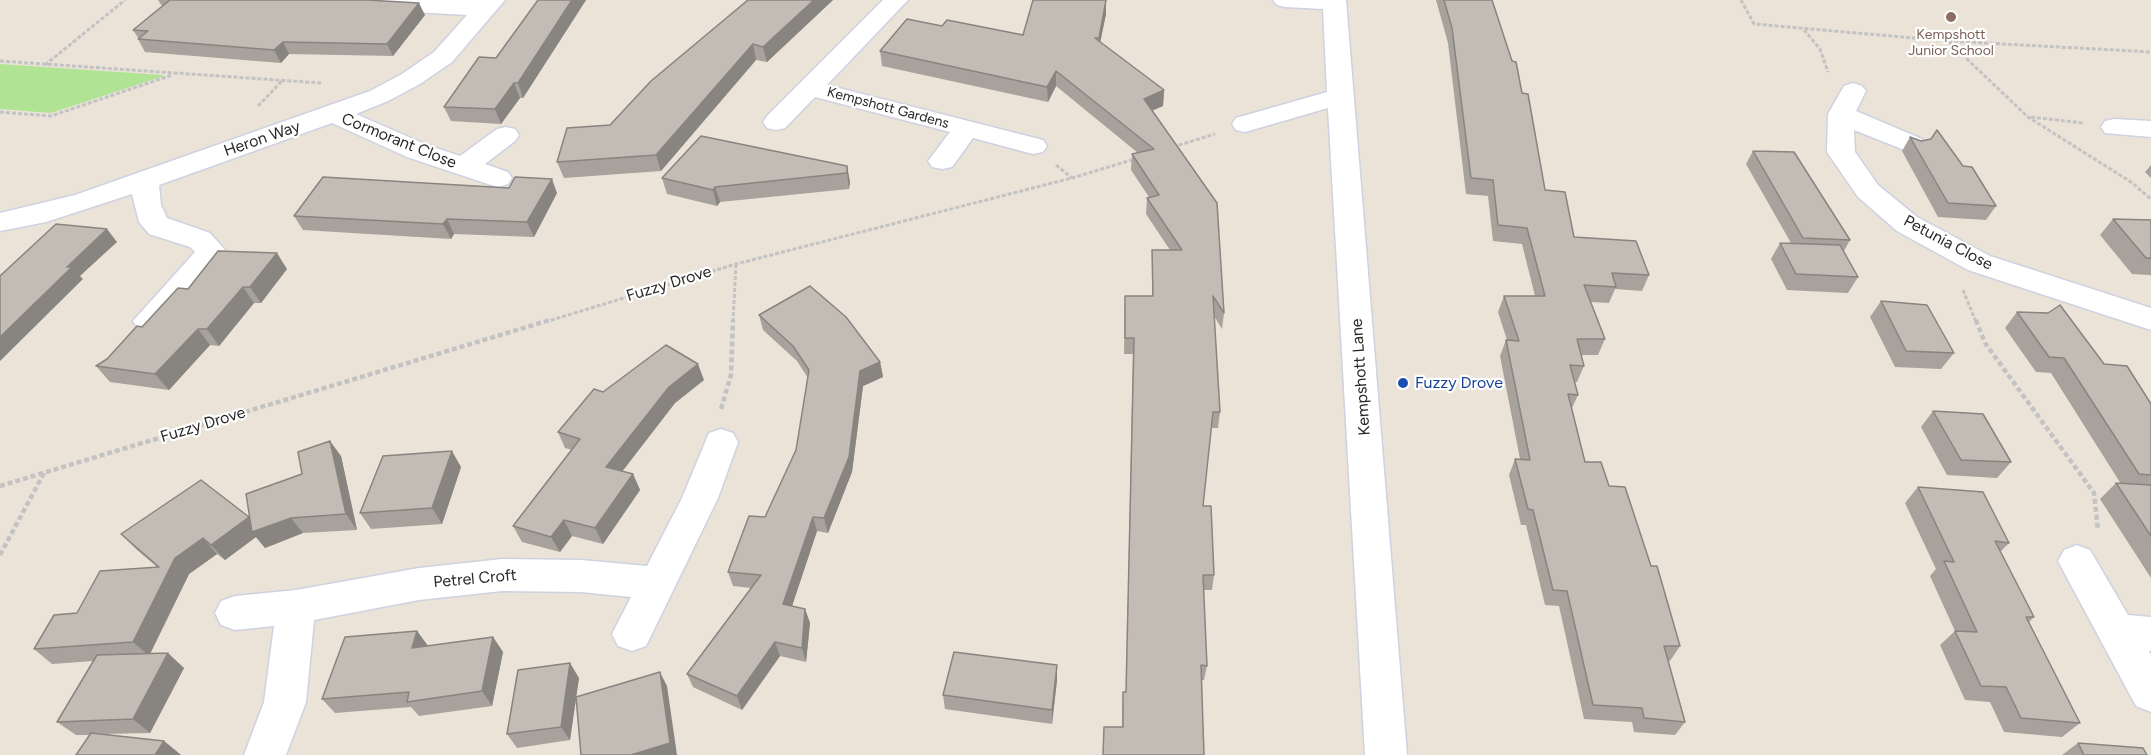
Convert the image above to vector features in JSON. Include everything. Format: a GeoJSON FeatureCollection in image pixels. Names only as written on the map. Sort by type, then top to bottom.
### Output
{"type":"FeatureCollection","features":[{"type":"Feature","properties":{"kind":"street"},"geometry":{"type":"LineString","coordinates":[[325,0],[489,4]]}},
{"type":"Feature","properties":{"kind":"street","name":"Kempshott Gardens"},"geometry":{"type":"LineString","coordinates":[[776,122],[896,0]]}},
{"type":"Feature","properties":{"kind":"street"},"geometry":{"type":"LineString","coordinates":[[1285,0],[1334,1]]}},
{"type":"Feature","properties":{"kind":"street","name":"Kempshott Lane"},"geometry":{"type":"LineString","coordinates":[[1334,1],[1386,755]]}},
{"type":"Feature","properties":{"kind":"street","name":"Heron Way"},"geometry":{"type":"LineString","coordinates":[[0,222],[52,211],[144,181],[379,96],[429,67],[451,49],[489,4]]}},
{"type":"Feature","properties":{"kind":"street","name":"Kempshott Gardens"},"geometry":{"type":"LineString","coordinates":[[809,88],[1033,146]]}},
{"type":"Feature","properties":{"kind":"street"},"geometry":{"type":"LineString","coordinates":[[1245,124],[1341,96]]}},
{"type":"Feature","properties":{"kind":"street"},"geometry":{"type":"LineString","coordinates":[[1847,103],[1911,145]]}},
{"type":"Feature","properties":{"kind":"street","name":"Petunia Close"},"geometry":{"type":"LineString","coordinates":[[1847,103],[1841,152],[1868,191],[1907,224],[1979,263],[2151,319]]}},
{"type":"Feature","properties":{"kind":"street","name":"Cormorant Close"},"geometry":{"type":"LineString","coordinates":[[333,114],[417,151],[498,178]]}},
{"type":"Feature","properties":{"kind":"street"},"geometry":{"type":"LineString","coordinates":[[2114,127],[2151,129]]}},
{"type":"Feature","properties":{"kind":"street","name":"Kempshott Gardens"},"geometry":{"type":"LineString","coordinates":[[942,161],[966,129]]}},
{"type":"Feature","properties":{"kind":"street","name":"Cormorant Close"},"geometry":{"type":"LineString","coordinates":[[465,167],[506,135]]}},
{"type":"Feature","properties":{"kind":"street"},"geometry":{"type":"LineString","coordinates":[[131,340],[210,257],[210,250],[200,240],[159,227],[154,222],[149,215],[144,181]]}},
{"type":"Feature","properties":{"kind":"street"},"geometry":{"type":"LineString","coordinates":[[632,634],[700,498],[721,442]]}},
{"type":"Feature","properties":{"kind":"street"},"geometry":{"type":"LineString","coordinates":[[2076,561],[2133,633],[2151,693]]}},
{"type":"Feature","properties":{"kind":"street","name":"Petrel Croft"},"geometry":{"type":"LineString","coordinates":[[235,613],[296,607],[419,584],[502,575],[570,575],[657,583]]}},
{"type":"Feature","properties":{"kind":"street"},"geometry":{"type":"LineString","coordinates":[[265,755],[285,702],[296,607]]}},
{"type":"Feature","properties":{"kind":"path"},"geometry":{"type":"LineString","coordinates":[[45,66],[125,0]]}},
{"type":"Feature","properties":{"kind":"path"},"geometry":{"type":"LineString","coordinates":[[1741,0],[1754,24],[1948,41],[2151,52]]}},
{"type":"Feature","properties":{"kind":"path"},"geometry":{"type":"LineString","coordinates":[[1804,29],[1820,49],[1831,78],[1847,103]]}},
{"type":"Feature","properties":{"kind":"path"},"geometry":{"type":"LineString","coordinates":[[1948,41],[2028,117],[2131,182],[2151,200]]}},
{"type":"Feature","properties":{"kind":"path"},"geometry":{"type":"LineString","coordinates":[[0,62],[327,84]]}},
{"type":"Feature","properties":{"kind":"path"},"geometry":{"type":"LineString","coordinates":[[0,112],[51,116],[176,74]]}},
{"type":"Feature","properties":{"kind":"path"},"geometry":{"type":"LineString","coordinates":[[2028,117],[2114,127]]}},
{"type":"Feature","properties":{"kind":"path"},"geometry":{"type":"LineString","coordinates":[[1169,148],[1245,124]]}},
{"type":"Feature","properties":{"kind":"path","name":"Fuzzy Drove"},"geometry":{"type":"LineString","coordinates":[[0,486],[736,264],[1072,178],[1137,158]]}},
{"type":"Feature","properties":{"kind":"path"},"geometry":{"type":"LineString","coordinates":[[1979,263],[1962,291],[1985,343],[2094,493],[2098,539],[2076,561]]}},
{"type":"Feature","properties":{"kind":"path"},"geometry":{"type":"LineString","coordinates":[[721,442],[706,432],[722,407],[731,375],[736,264]]}},
{"type":"Feature","properties":{"kind":"path"},"geometry":{"type":"LineString","coordinates":[[0,555],[44,472]]}},
{"type":"Feature","properties":{"kind":"green space"},"geometry":{"type":"Polygon","coordinates":[[[0,64],[164,76],[51,113],[0,109],[0,64]]]}},
{"type":"Feature","properties":{"kind":"building"},"geometry":{"type":"Polygon","coordinates":[[[170,0],[367,0],[419,3],[387,44],[283,42],[274,50],[138,39],[148,31],[133,30],[170,0]]]}},
{"type":"Feature","properties":{"kind":"building"},"geometry":{"type":"Polygon","coordinates":[[[538,0],[572,0],[518,83],[514,83],[495,109],[444,107],[479,57],[496,58],[538,0]]]}},
{"type":"Feature","properties":{"kind":"building"},"geometry":{"type":"Polygon","coordinates":[[[748,0],[814,0],[763,47],[753,44],[656,155],[557,162],[567,128],[610,125],[651,81],[748,0]]]}},
{"type":"Feature","properties":{"kind":"building"},"geometry":{"type":"Polygon","coordinates":[[[1033,0],[1106,0],[1099,38],[1095,38],[1164,90],[1144,99],[1217,203],[1224,313],[1213,296],[1220,412],[1213,412],[1203,506],[1211,506],[1214,575],[1203,575],[1207,666],[1201,665],[1204,755],[1103,755],[1104,727],[1123,727],[1123,692],[1126,692],[1134,338],[1125,338],[1125,296],[1153,296],[1152,250],[1182,250],[1147,198],[1159,195],[1132,154],[1154,149],[1056,71],[1047,87],[880,51],[907,19],[942,26],[947,20],[1023,35],[1033,0]]]}},
{"type":"Feature","properties":{"kind":"building"},"geometry":{"type":"Polygon","coordinates":[[[1444,0],[1492,0],[1512,61],[1516,62],[1522,93],[1528,94],[1545,190],[1565,192],[1574,237],[1636,241],[1649,275],[1612,273],[1616,287],[1584,285],[1605,339],[1577,339],[1584,366],[1570,365],[1578,395],[1568,394],[1585,462],[1601,462],[1609,486],[1625,487],[1651,566],[1657,566],[1680,646],[1664,646],[1685,722],[1644,718],[1642,708],[1593,705],[1567,591],[1553,590],[1533,510],[1528,509],[1515,459],[1530,460],[1506,340],[1519,341],[1504,296],[1545,296],[1527,228],[1498,225],[1493,180],[1471,178],[1452,28],[1444,0]]]}},
{"type":"Feature","properties":{"kind":"building"},"geometry":{"type":"Polygon","coordinates":[[[1937,130],[1963,166],[1972,167],[1996,206],[1948,203],[1910,137],[1921,141],[1931,139],[1937,130]]]}},
{"type":"Feature","properties":{"kind":"building"},"geometry":{"type":"Polygon","coordinates":[[[701,136],[847,166],[847,173],[715,187],[713,190],[662,178],[701,136]]]}},
{"type":"Feature","properties":{"kind":"building"},"geometry":{"type":"Polygon","coordinates":[[[1753,151],[1794,152],[1850,240],[1803,238],[1753,151]]]}},
{"type":"Feature","properties":{"kind":"building"},"geometry":{"type":"Polygon","coordinates":[[[323,177],[509,188],[515,177],[552,179],[527,222],[447,219],[443,224],[294,216],[323,177]]]}},
{"type":"Feature","properties":{"kind":"building"},"geometry":{"type":"Polygon","coordinates":[[[2113,219],[2151,220],[2151,258],[2146,258],[2113,219]]]}},
{"type":"Feature","properties":{"kind":"building"},"geometry":{"type":"Polygon","coordinates":[[[56,224],[107,229],[67,267],[72,267],[0,337],[0,276],[56,224]]]}},
{"type":"Feature","properties":{"kind":"building"},"geometry":{"type":"Polygon","coordinates":[[[1780,243],[1840,245],[1858,277],[1796,274],[1780,243]]]}},
{"type":"Feature","properties":{"kind":"building"},"geometry":{"type":"Polygon","coordinates":[[[218,251],[277,253],[250,287],[243,287],[207,329],[198,329],[155,374],[96,366],[107,359],[137,326],[142,327],[178,288],[188,289],[218,251]]]}},
{"type":"Feature","properties":{"kind":"building"},"geometry":{"type":"Polygon","coordinates":[[[810,286],[846,317],[880,362],[860,371],[849,457],[824,518],[813,517],[783,604],[805,609],[802,648],[775,642],[737,696],[687,674],[761,575],[728,572],[749,516],[765,517],[796,450],[809,370],[793,346],[759,315],[810,286]]]}},
{"type":"Feature","properties":{"kind":"building"},"geometry":{"type":"Polygon","coordinates":[[[1881,301],[1927,305],[1954,353],[1906,351],[1881,301]]]}},
{"type":"Feature","properties":{"kind":"building"},"geometry":{"type":"Polygon","coordinates":[[[2060,305],[2104,364],[2127,366],[2151,404],[2151,475],[2139,474],[2064,358],[2049,357],[2017,312],[2048,313],[2060,305]]]}},
{"type":"Feature","properties":{"kind":"building"},"geometry":{"type":"Polygon","coordinates":[[[666,345],[698,364],[669,387],[606,467],[633,474],[595,528],[564,520],[551,537],[513,526],[580,439],[558,432],[594,389],[603,392],[666,345]]]}},
{"type":"Feature","properties":{"kind":"building"},"geometry":{"type":"Polygon","coordinates":[[[1933,411],[1983,414],[2011,462],[1961,460],[1933,411]]]}},
{"type":"Feature","properties":{"kind":"building"},"geometry":{"type":"Polygon","coordinates":[[[330,441],[346,514],[291,518],[252,532],[246,494],[302,474],[298,452],[330,441]]]}},
{"type":"Feature","properties":{"kind":"building"},"geometry":{"type":"Polygon","coordinates":[[[452,451],[432,508],[360,513],[383,456],[452,451]]]}},
{"type":"Feature","properties":{"kind":"building"},"geometry":{"type":"Polygon","coordinates":[[[201,480],[249,517],[211,545],[203,538],[175,558],[133,642],[34,649],[54,615],[77,613],[100,571],[159,567],[121,534],[201,480]]]}},
{"type":"Feature","properties":{"kind":"building"},"geometry":{"type":"Polygon","coordinates":[[[2116,483],[2151,485],[2151,536],[2116,483]]]}},
{"type":"Feature","properties":{"kind":"building"},"geometry":{"type":"Polygon","coordinates":[[[1918,487],[1983,492],[2009,543],[1995,541],[2034,617],[2026,617],[2080,723],[2021,718],[2006,687],[1981,686],[1955,631],[1977,632],[1944,561],[1954,562],[1918,487]]]}},
{"type":"Feature","properties":{"kind":"building"},"geometry":{"type":"Polygon","coordinates":[[[417,631],[412,648],[493,637],[482,691],[407,702],[409,692],[322,699],[345,637],[417,631]]]}},
{"type":"Feature","properties":{"kind":"building"},"geometry":{"type":"Polygon","coordinates":[[[954,652],[1057,665],[1052,710],[943,695],[954,652]]]}},
{"type":"Feature","properties":{"kind":"building"},"geometry":{"type":"Polygon","coordinates":[[[168,653],[133,719],[57,722],[97,655],[168,653]]]}},
{"type":"Feature","properties":{"kind":"building"},"geometry":{"type":"Polygon","coordinates":[[[570,663],[561,727],[507,734],[518,670],[570,663]]]}},
{"type":"Feature","properties":{"kind":"building"},"geometry":{"type":"Polygon","coordinates":[[[660,672],[670,743],[631,755],[581,755],[576,697],[660,672]]]}},
{"type":"Feature","properties":{"kind":"building"},"geometry":{"type":"Polygon","coordinates":[[[91,733],[164,741],[155,755],[76,755],[91,733]]]}},
{"type":"Feature","properties":{"kind":"building"},"geometry":{"type":"Polygon","coordinates":[[[2078,743],[2143,748],[2147,755],[2084,755],[2078,743]]]}},
{"type":"Feature","properties":{"kind":"place","name":"Kempshott Junior School"},"geometry":{"type":"Point","coordinates":[1951,17]}},
{"type":"Feature","properties":{"kind":"place","name":"Fuzzy Drove"},"geometry":{"type":"Point","coordinates":[1403,383]}}]}
